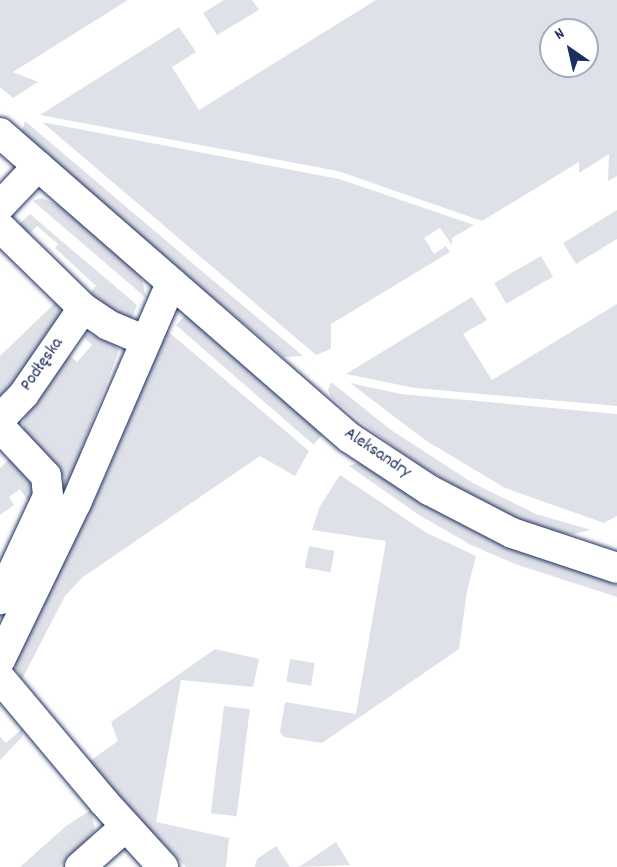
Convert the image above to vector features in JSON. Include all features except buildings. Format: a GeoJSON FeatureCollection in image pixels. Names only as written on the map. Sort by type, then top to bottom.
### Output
{"type":"FeatureCollection","features":[{"type":"Feature","properties":{"kind":"street","name":"Aleksandry"},"geometry":{"type":"LineString","coordinates":[[0,133],[350,438],[429,490],[513,533],[617,568]]}},
{"type":"Feature","properties":{"kind":"street"},"geometry":{"type":"LineString","coordinates":[[0,206],[38,166]]}},
{"type":"Feature","properties":{"kind":"street"},"geometry":{"type":"LineString","coordinates":[[0,227],[83,308],[108,325],[146,341]]}},
{"type":"Feature","properties":{"kind":"street"},"geometry":{"type":"LineString","coordinates":[[0,660],[76,503],[171,283]]}},
{"type":"Feature","properties":{"kind":"street","name":"Podłęska"},"geometry":{"type":"LineString","coordinates":[[0,419],[24,394],[83,308]]}},
{"type":"Feature","properties":{"kind":"street"},"geometry":{"type":"LineString","coordinates":[[0,427],[46,476],[48,496],[0,599]]}},
{"type":"Feature","properties":{"kind":"street"},"geometry":{"type":"LineString","coordinates":[[0,678],[125,827],[164,867]]}},
{"type":"Feature","properties":{"kind":"street"},"geometry":{"type":"LineString","coordinates":[[80,867],[125,827]]}},
{"type":"Feature","properties":{"kind":"shaded area"},"geometry":{"type":"Polygon","coordinates":[[[0,0],[128,0],[13,72],[38,82],[13,98],[0,87],[0,0]]]}},
{"type":"Feature","properties":{"kind":"shaded area"},"geometry":{"type":"Polygon","coordinates":[[[224,0],[252,0],[259,10],[217,35],[203,13],[224,0]]]}},
{"type":"Feature","properties":{"kind":"shaded area"},"geometry":{"type":"Polygon","coordinates":[[[376,0],[617,0],[617,176],[608,181],[609,154],[579,173],[579,162],[482,221],[338,171],[40,115],[179,27],[196,52],[172,67],[199,110],[376,0]]]}},
{"type":"Feature","properties":{"kind":"shaded area"},"geometry":{"type":"Polygon","coordinates":[[[25,121],[303,356],[284,357],[205,291],[21,134],[25,121]]]}},
{"type":"Feature","properties":{"kind":"shaded area"},"geometry":{"type":"Polygon","coordinates":[[[42,122],[339,179],[474,225],[452,238],[452,245],[440,228],[424,238],[434,254],[446,246],[450,252],[331,324],[331,349],[316,355],[42,122]]]}},
{"type":"Feature","properties":{"kind":"shaded area"},"geometry":{"type":"Polygon","coordinates":[[[41,198],[61,206],[134,268],[142,280],[146,298],[33,201],[41,198]]]}},
{"type":"Feature","properties":{"kind":"shaded area"},"geometry":{"type":"Polygon","coordinates":[[[617,210],[617,239],[576,264],[563,243],[617,210]]]}},
{"type":"Feature","properties":{"kind":"shaded area"},"geometry":{"type":"Polygon","coordinates":[[[30,214],[137,305],[131,320],[124,321],[89,295],[96,286],[55,248],[58,244],[37,226],[26,237],[17,226],[30,214]]]}},
{"type":"Feature","properties":{"kind":"shaded area"},"geometry":{"type":"Polygon","coordinates":[[[541,256],[553,277],[506,304],[494,283],[541,256]]]}},
{"type":"Feature","properties":{"kind":"shaded area"},"geometry":{"type":"Polygon","coordinates":[[[472,297],[487,320],[463,334],[492,380],[617,304],[617,406],[415,388],[346,374],[472,297]]]}},
{"type":"Feature","properties":{"kind":"shaded area"},"geometry":{"type":"Polygon","coordinates":[[[56,302],[60,307],[60,315],[15,383],[0,398],[0,356],[56,302]]]}},
{"type":"Feature","properties":{"kind":"shaded area"},"geometry":{"type":"Polygon","coordinates":[[[186,314],[323,433],[314,445],[176,325],[186,314]]]}},
{"type":"Feature","properties":{"kind":"shaded area"},"geometry":{"type":"Polygon","coordinates":[[[164,328],[309,451],[295,476],[260,456],[83,577],[65,596],[22,679],[14,663],[107,473],[164,328]]]}},
{"type":"Feature","properties":{"kind":"shaded area"},"geometry":{"type":"Polygon","coordinates":[[[87,334],[110,340],[119,350],[74,470],[55,505],[65,478],[25,435],[23,423],[29,408],[67,353],[77,362],[92,345],[83,336],[87,334]]]}},
{"type":"Feature","properties":{"kind":"shaded area"},"geometry":{"type":"Polygon","coordinates":[[[331,382],[391,430],[473,483],[536,514],[591,530],[574,534],[556,533],[520,523],[479,500],[415,462],[370,429],[331,397],[328,390],[331,382]]]}},
{"type":"Feature","properties":{"kind":"shaded area"},"geometry":{"type":"Polygon","coordinates":[[[350,383],[401,394],[617,414],[617,516],[604,523],[505,488],[425,440],[350,383]]]}},
{"type":"Feature","properties":{"kind":"shaded area"},"geometry":{"type":"Polygon","coordinates":[[[11,458],[31,478],[35,492],[34,510],[20,489],[9,497],[14,505],[0,515],[0,468],[11,458]]]}},
{"type":"Feature","properties":{"kind":"shaded area"},"geometry":{"type":"Polygon","coordinates":[[[357,463],[366,465],[397,487],[453,519],[532,554],[617,585],[617,597],[515,564],[471,545],[419,515],[349,466],[357,463]]]}},
{"type":"Feature","properties":{"kind":"shaded area"},"geometry":{"type":"Polygon","coordinates":[[[340,475],[425,532],[476,556],[467,591],[459,649],[322,743],[284,737],[280,732],[285,702],[356,714],[386,541],[312,530],[320,506],[340,475]]]}},
{"type":"Feature","properties":{"kind":"shaded area"},"geometry":{"type":"Polygon","coordinates":[[[309,546],[335,551],[330,573],[305,568],[309,546]]]}},
{"type":"Feature","properties":{"kind":"shaded area"},"geometry":{"type":"Polygon","coordinates":[[[215,649],[259,659],[253,687],[181,680],[156,822],[229,838],[226,867],[186,867],[135,815],[90,761],[118,741],[111,722],[215,649]]]}},
{"type":"Feature","properties":{"kind":"shaded area"},"geometry":{"type":"Polygon","coordinates":[[[290,659],[315,663],[311,686],[286,682],[290,659]]]}},
{"type":"Feature","properties":{"kind":"shaded area"},"geometry":{"type":"Polygon","coordinates":[[[224,706],[250,709],[237,816],[211,813],[224,706]]]}},
{"type":"Feature","properties":{"kind":"shaded area"},"geometry":{"type":"Polygon","coordinates":[[[23,728],[22,737],[0,760],[0,737],[6,743],[23,728]]]}},
{"type":"Feature","properties":{"kind":"shaded area"},"geometry":{"type":"Polygon","coordinates":[[[91,810],[95,831],[82,847],[59,867],[20,867],[66,826],[91,810]]]}},
{"type":"Feature","properties":{"kind":"shaded area"},"geometry":{"type":"Polygon","coordinates":[[[336,842],[350,865],[299,867],[336,842]]]}},
{"type":"Feature","properties":{"kind":"shaded area"},"geometry":{"type":"Polygon","coordinates":[[[276,846],[290,867],[255,867],[257,859],[276,846]]]}}]}
